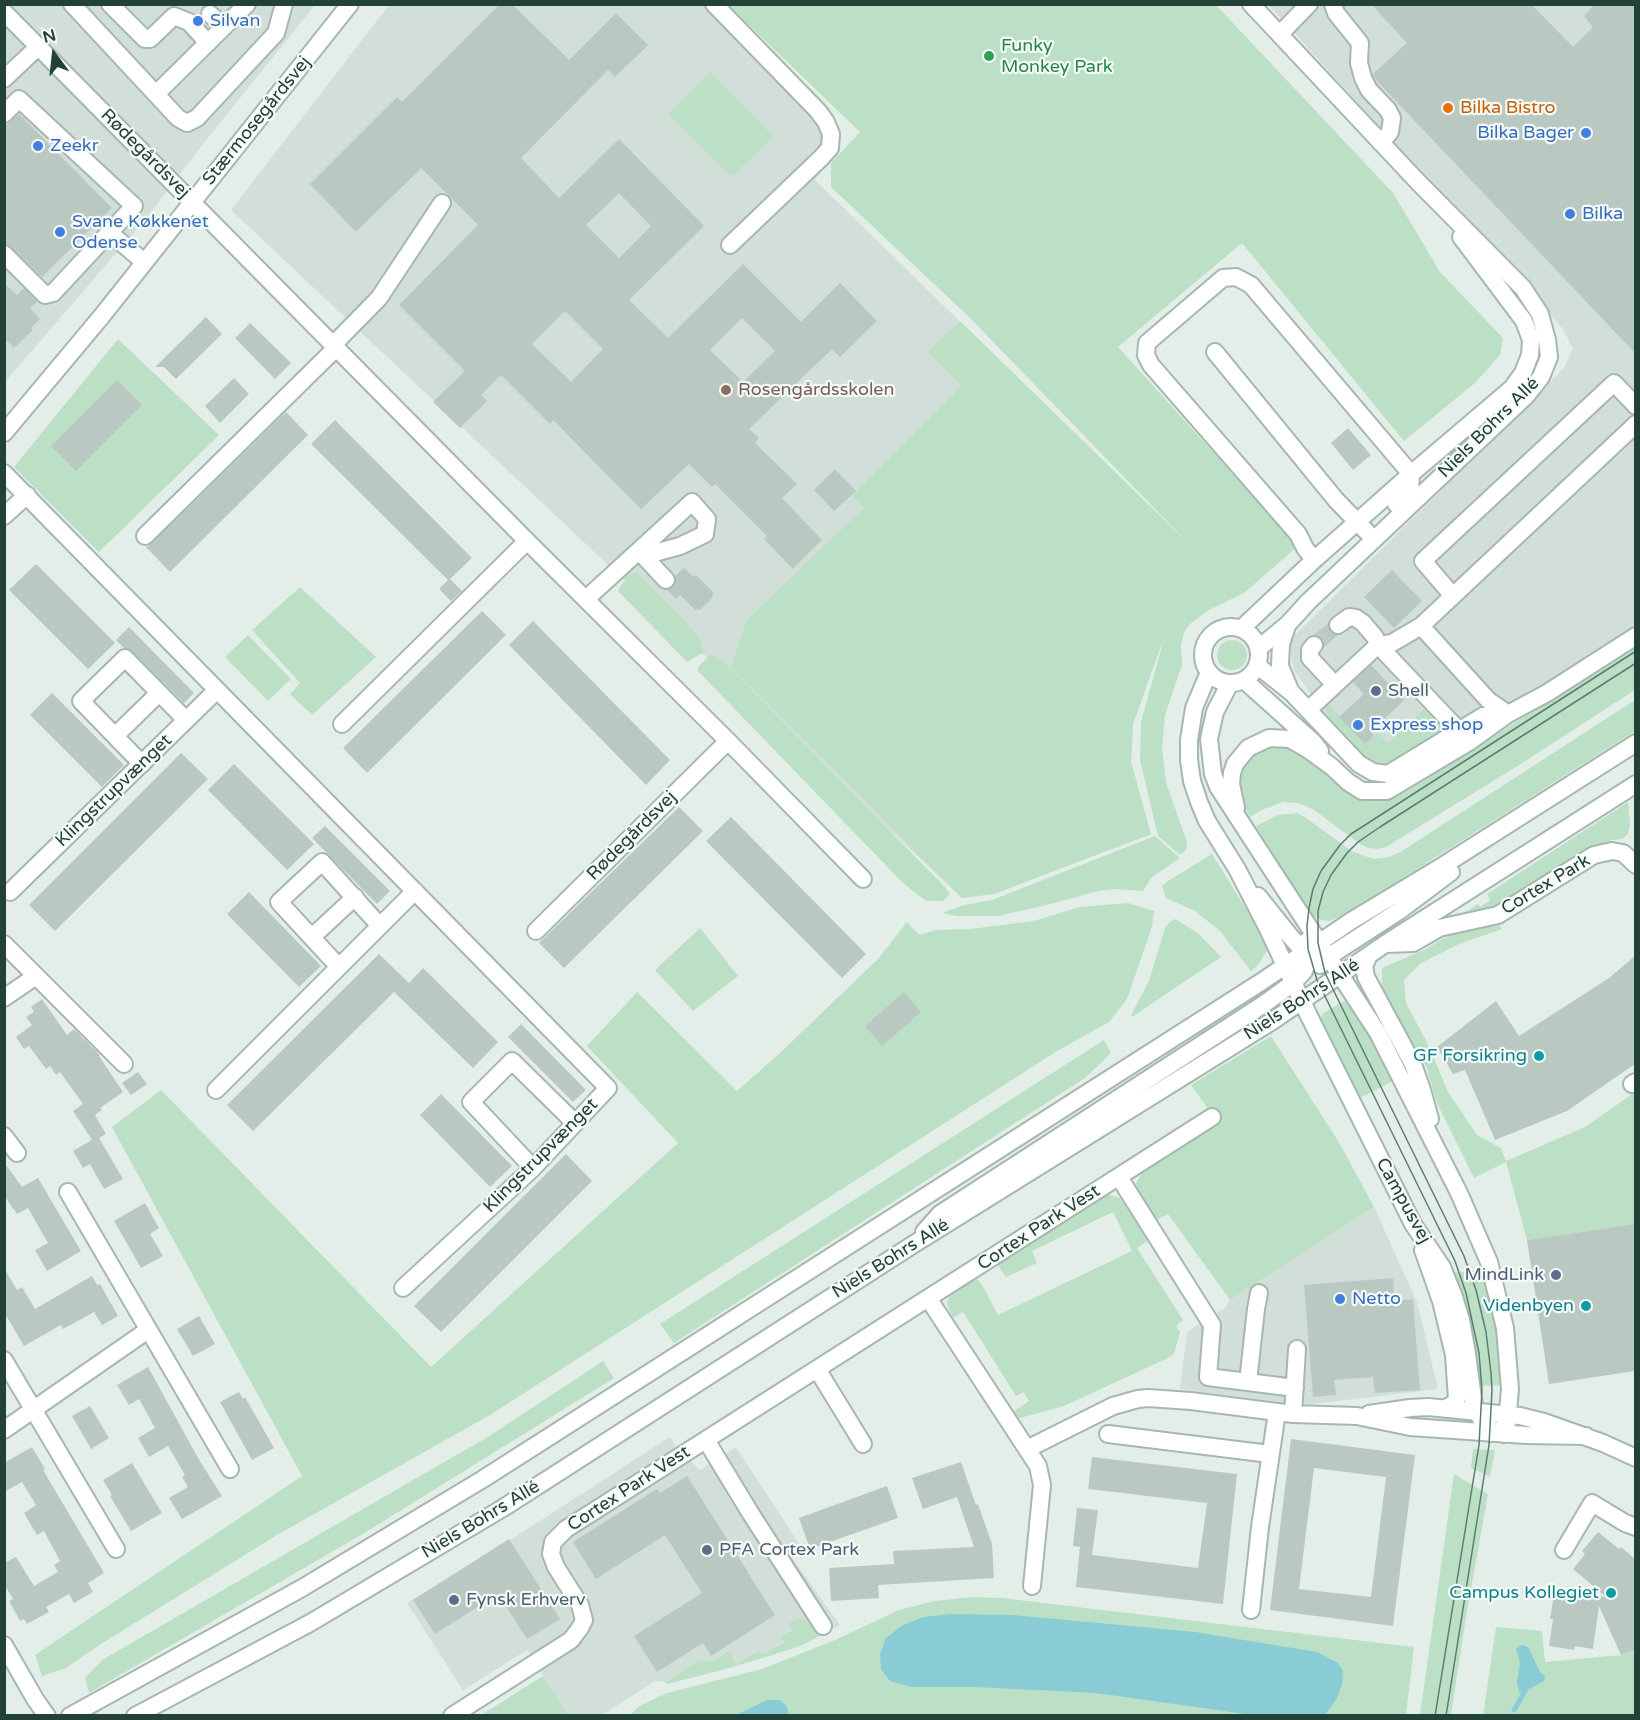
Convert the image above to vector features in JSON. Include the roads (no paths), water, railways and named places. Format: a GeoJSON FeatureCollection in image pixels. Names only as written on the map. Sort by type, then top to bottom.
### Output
{"type":"FeatureCollection","features":[{"type":"Feature","properties":{"kind":"street"},"geometry":{"type":"LineString","coordinates":[[72,4],[156,94],[187,123],[197,118],[276,33],[284,4]]}},
{"type":"Feature","properties":{"kind":"street"},"geometry":{"type":"LineString","coordinates":[[110,4],[145,39],[150,39],[171,17],[174,10],[189,22],[208,43]]}},
{"type":"Feature","properties":{"kind":"street"},"geometry":{"type":"LineString","coordinates":[[156,94],[247,4]]}},
{"type":"Feature","properties":{"kind":"street","name":"Stærmosegårdsvej"},"geometry":{"type":"LineString","coordinates":[[4,434],[101,317],[350,4]]}},
{"type":"Feature","properties":{"kind":"street"},"geometry":{"type":"LineString","coordinates":[[714,4],[818,111],[831,134],[830,148],[821,158],[730,245]]}},
{"type":"Feature","properties":{"kind":"street"},"geometry":{"type":"LineString","coordinates":[[1280,34],[1309,4]]}},
{"type":"Feature","properties":{"kind":"street"},"geometry":{"type":"LineString","coordinates":[[1333,4],[1336,13],[1360,42],[1359,63],[1369,90],[1388,110],[1392,118],[1390,132],[1381,142]]}},
{"type":"Feature","properties":{"kind":"street","name":"Niels Bohrs Allé"},"geometry":{"type":"LineString","coordinates":[[1252,8],[1280,34],[1418,182],[1523,288],[1540,314],[1549,357],[1541,377],[1526,396],[1308,602],[1288,624],[1259,648]]}},
{"type":"Feature","properties":{"kind":"street","name":"Rødegårdsvej"},"geometry":{"type":"LineString","coordinates":[[4,12],[863,879]]}},
{"type":"Feature","properties":{"kind":"street"},"geometry":{"type":"LineString","coordinates":[[210,14],[224,27]]}},
{"type":"Feature","properties":{"kind":"street"},"geometry":{"type":"LineString","coordinates":[[4,79],[39,46]]}},
{"type":"Feature","properties":{"kind":"street"},"geometry":{"type":"LineString","coordinates":[[4,114],[19,99],[134,206],[53,293],[45,295],[4,254]]}},
{"type":"Feature","properties":{"kind":"street","name":"Niels Bohrs Allé"},"geometry":{"type":"LineString","coordinates":[[1242,628],[1314,560],[1362,527],[1411,474],[1512,388],[1523,373],[1530,355],[1531,340],[1524,321],[1418,182]]}},
{"type":"Feature","properties":{"kind":"street"},"geometry":{"type":"LineString","coordinates":[[145,536],[335,346],[379,298],[442,203]]}},
{"type":"Feature","properties":{"kind":"street"},"geometry":{"type":"LineString","coordinates":[[110,233],[144,262]]}},
{"type":"Feature","properties":{"kind":"street"},"geometry":{"type":"LineString","coordinates":[[1314,560],[1298,534],[1151,365],[1146,355],[1147,343],[1223,278],[1236,277],[1251,285],[1411,474]]}},
{"type":"Feature","properties":{"kind":"street"},"geometry":{"type":"LineString","coordinates":[[1215,352],[1336,500],[1362,527],[1325,573],[1308,602]]}},
{"type":"Feature","properties":{"kind":"street"},"geometry":{"type":"LineString","coordinates":[[1453,596],[1423,561],[1614,383],[1635,406]]}},
{"type":"Feature","properties":{"kind":"street"},"geometry":{"type":"LineString","coordinates":[[1308,710],[1378,645],[1392,644],[1420,626],[1635,424]]}},
{"type":"Feature","properties":{"kind":"street","name":"Klingstrupvænget"},"geometry":{"type":"LineString","coordinates":[[4,473],[608,1088],[532,1168],[403,1288]]}},
{"type":"Feature","properties":{"kind":"street"},"geometry":{"type":"LineString","coordinates":[[4,516],[27,495]]}},
{"type":"Feature","properties":{"kind":"street"},"geometry":{"type":"LineString","coordinates":[[342,724],[527,541]]}},
{"type":"Feature","properties":{"kind":"street"},"geometry":{"type":"LineString","coordinates":[[586,600],[639,551],[666,580]]}},
{"type":"Feature","properties":{"kind":"street"},"geometry":{"type":"LineString","coordinates":[[1338,626],[1349,617],[1356,618],[1375,637],[1378,645],[1464,736]]}},
{"type":"Feature","properties":{"kind":"street"},"geometry":{"type":"LineString","coordinates":[[1288,624],[1281,644],[1280,666],[1292,693]]}},
{"type":"Feature","properties":{"kind":"street"},"geometry":{"type":"LineString","coordinates":[[1332,767],[1313,742],[1237,682],[1214,678],[1204,663],[1203,652],[1212,633],[1232,626],[1242,628],[1256,640],[1260,657],[1258,666],[1252,674],[1237,682],[1215,712],[1209,739],[1213,774],[1225,799],[1296,909],[1324,959],[1378,1033],[1467,1210],[1489,1262],[1505,1328],[1510,1389],[1507,1423],[1497,1433]]}},
{"type":"Feature","properties":{"kind":"street"},"geometry":{"type":"LineString","coordinates":[[1420,626],[1488,700],[1508,714]]}},
{"type":"Feature","properties":{"kind":"street"},"geometry":{"type":"LineString","coordinates":[[1239,818],[1232,797],[1232,773],[1235,764],[1248,748],[1269,738],[1290,739],[1309,750],[1362,791],[1387,791],[1464,736],[1483,716],[1508,714],[1547,693],[1635,636]]}},
{"type":"Feature","properties":{"kind":"street"},"geometry":{"type":"LineString","coordinates":[[1314,645],[1310,650],[1310,658],[1335,685]]}},
{"type":"Feature","properties":{"kind":"street"},"geometry":{"type":"LineString","coordinates":[[142,764],[81,701],[88,693],[125,658],[186,720]]}},
{"type":"Feature","properties":{"kind":"street"},"geometry":{"type":"LineString","coordinates":[[1258,666],[1292,693],[1359,764],[1373,772],[1388,774],[1464,736]]}},
{"type":"Feature","properties":{"kind":"street"},"geometry":{"type":"LineString","coordinates":[[1209,672],[1194,708],[1189,740],[1192,781],[1207,821],[1237,869],[1285,965]]}},
{"type":"Feature","properties":{"kind":"street","name":"Klingstrupvænget"},"geometry":{"type":"LineString","coordinates":[[10,891],[217,690]]}},
{"type":"Feature","properties":{"kind":"street"},"geometry":{"type":"LineString","coordinates":[[115,736],[159,693]]}},
{"type":"Feature","properties":{"kind":"street","name":"Rødegårdsvej"},"geometry":{"type":"LineString","coordinates":[[536,931],[728,741]]}},
{"type":"Feature","properties":{"kind":"street","name":"Niels Bohrs Allé"},"geometry":{"type":"LineString","coordinates":[[135,1716],[310,1623],[503,1508],[914,1244],[1302,1001],[1324,959],[1537,806],[1635,743]]}},
{"type":"Feature","properties":{"kind":"street","name":"Niels Bohrs Allé"},"geometry":{"type":"LineString","coordinates":[[70,1716],[302,1588],[483,1479],[1285,965],[1369,955],[1635,784]]}},
{"type":"Feature","properties":{"kind":"street","name":"Cortex Park"},"geometry":{"type":"LineString","coordinates":[[1385,944],[1413,943],[1439,928],[1498,915],[1594,855],[1612,851],[1623,853],[1635,865]]}},
{"type":"Feature","properties":{"kind":"street"},"geometry":{"type":"LineString","coordinates":[[339,967],[279,902],[322,862],[380,926]]}},
{"type":"Feature","properties":{"kind":"street"},"geometry":{"type":"LineString","coordinates":[[1237,869],[1324,959]]}},
{"type":"Feature","properties":{"kind":"street"},"geometry":{"type":"LineString","coordinates":[[216,1090],[415,891]]}},
{"type":"Feature","properties":{"kind":"street"},"geometry":{"type":"LineString","coordinates":[[312,938],[355,897]]}},
{"type":"Feature","properties":{"kind":"street"},"geometry":{"type":"LineString","coordinates":[[4,944],[124,1064]]}},
{"type":"Feature","properties":{"kind":"street"},"geometry":{"type":"LineString","coordinates":[[1369,955],[1364,966],[1365,977],[1413,1064],[1440,1155]]}},
{"type":"Feature","properties":{"kind":"street"},"geometry":{"type":"LineString","coordinates":[[914,1244],[940,1214],[1264,1004],[1293,983],[1304,971],[1307,963],[1324,959]]}},
{"type":"Feature","properties":{"kind":"street","name":"Campusvej"},"geometry":{"type":"LineString","coordinates":[[1285,965],[1413,1224],[1442,1267],[1454,1297],[1464,1336],[1472,1400],[1476,1412]]}},
{"type":"Feature","properties":{"kind":"street"},"geometry":{"type":"LineString","coordinates":[[4,998],[36,976]]}},
{"type":"Feature","properties":{"kind":"street"},"geometry":{"type":"LineString","coordinates":[[532,1168],[471,1102],[512,1061],[575,1123]]}},
{"type":"Feature","properties":{"kind":"street","name":"Cortex Park Vest"},"geometry":{"type":"LineString","coordinates":[[452,1716],[571,1640],[580,1628],[584,1620],[580,1605],[555,1567],[551,1554],[553,1542],[566,1529],[1212,1117]]}},
{"type":"Feature","properties":{"kind":"street"},"geometry":{"type":"LineString","coordinates":[[4,1136],[17,1153]]}},
{"type":"Feature","properties":{"kind":"street","name":"Cortex Park Vest"},"geometry":{"type":"LineString","coordinates":[[1119,1177],[1212,1325],[1208,1377],[1248,1382]]}},
{"type":"Feature","properties":{"kind":"street"},"geometry":{"type":"LineString","coordinates":[[68,1192],[230,1469]]}},
{"type":"Feature","properties":{"kind":"street"},"geometry":{"type":"LineString","coordinates":[[1413,1224],[1441,1301],[1451,1339],[1456,1374],[1456,1399],[1452,1405],[1445,1408]]}},
{"type":"Feature","properties":{"kind":"street"},"geometry":{"type":"LineString","coordinates":[[1259,1293],[1248,1382],[1295,1388]]}},
{"type":"Feature","properties":{"kind":"street"},"geometry":{"type":"LineString","coordinates":[[928,1298],[1038,1466],[1042,1485],[1032,1586]]}},
{"type":"Feature","properties":{"kind":"street"},"geometry":{"type":"LineString","coordinates":[[4,1430],[148,1330]]}},
{"type":"Feature","properties":{"kind":"street"},"geometry":{"type":"LineString","coordinates":[[1251,1610],[1270,1454],[1295,1388],[1297,1349]]}},
{"type":"Feature","properties":{"kind":"street"},"geometry":{"type":"LineString","coordinates":[[4,1360],[116,1549]]}},
{"type":"Feature","properties":{"kind":"street"},"geometry":{"type":"LineString","coordinates":[[817,1369],[863,1444]]}},
{"type":"Feature","properties":{"kind":"street"},"geometry":{"type":"LineString","coordinates":[[1027,1449],[1113,1406],[1137,1399],[1162,1398],[1285,1413],[1357,1416],[1410,1427],[1586,1437]]}},
{"type":"Feature","properties":{"kind":"street"},"geometry":{"type":"LineString","coordinates":[[1357,1416],[1410,1407],[1445,1408],[1508,1415],[1544,1422],[1634,1454]]}},
{"type":"Feature","properties":{"kind":"street"},"geometry":{"type":"LineString","coordinates":[[1476,1412],[1490,1429],[1497,1433]]}},
{"type":"Feature","properties":{"kind":"street"},"geometry":{"type":"LineString","coordinates":[[1108,1434],[1270,1454]]}},
{"type":"Feature","properties":{"kind":"street","name":"Cortex Park Vest"},"geometry":{"type":"LineString","coordinates":[[706,1440],[823,1626]]}},
{"type":"Feature","properties":{"kind":"street"},"geometry":{"type":"LineString","coordinates":[[1564,1550],[1592,1503],[1635,1527]]}},
{"type":"Feature","properties":{"kind":"street"},"geometry":{"type":"LineString","coordinates":[[4,1645],[47,1716]]}},
{"type":"Feature","properties":{"kind":"water"},"geometry":{"type":"Polygon","coordinates":[[[952,1614],[1013,1615],[1195,1632],[1317,1652],[1338,1663],[1343,1671],[1342,1685],[1337,1698],[1325,1715],[1259,1716],[1096,1693],[975,1687],[911,1687],[890,1681],[881,1669],[880,1654],[886,1638],[903,1625],[923,1617],[952,1614]]]}},
{"type":"Feature","properties":{"kind":"water"},"geometry":{"type":"Polygon","coordinates":[[[1522,1645],[1528,1647],[1540,1672],[1545,1676],[1544,1681],[1522,1693],[1519,1692],[1517,1681],[1520,1663],[1516,1649],[1522,1645]]]}},
{"type":"Feature","properties":{"kind":"water"},"geometry":{"type":"Polygon","coordinates":[[[767,1700],[780,1700],[787,1707],[789,1715],[736,1715],[767,1700]]]}},
{"type":"Feature","properties":{"kind":"waterway"},"geometry":{"type":"LineString","coordinates":[[1514,1710],[1525,1691]]}},
{"type":"Feature","properties":{"kind":"tunnel"},"geometry":{"type":"LineString","coordinates":[[1314,645],[1338,625]]}},
{"type":"Feature","properties":{"kind":"tram line"},"geometry":{"type":"LineString","coordinates":[[1435,1716],[1479,1445],[1482,1390],[1479,1353],[1466,1293],[1455,1261],[1317,980],[1308,949],[1309,908],[1313,889],[1321,871],[1351,834],[1636,651]]}},
{"type":"Feature","properties":{"kind":"tram line"},"geometry":{"type":"LineString","coordinates":[[1446,1716],[1489,1445],[1492,1390],[1486,1332],[1476,1290],[1464,1256],[1325,973],[1318,943],[1318,911],[1331,875],[1358,842],[1636,663]]}},
{"type":"Feature","properties":{"kind":"place","name":"Silvan"},"geometry":{"type":"Point","coordinates":[198,21]}},
{"type":"Feature","properties":{"kind":"place","name":"Funky Monkey Park"},"geometry":{"type":"Point","coordinates":[989,56]}},
{"type":"Feature","properties":{"kind":"place","name":"Bilka Bistro"},"geometry":{"type":"Point","coordinates":[1448,108]}},
{"type":"Feature","properties":{"kind":"place","name":"Bilka Bager"},"geometry":{"type":"Point","coordinates":[1586,133]}},
{"type":"Feature","properties":{"kind":"place","name":"Zeekr"},"geometry":{"type":"Point","coordinates":[38,146]}},
{"type":"Feature","properties":{"kind":"place","name":"Bilka"},"geometry":{"type":"Point","coordinates":[1570,214]}},
{"type":"Feature","properties":{"kind":"place","name":"Svane Køkkenet Odense"},"geometry":{"type":"Point","coordinates":[60,232]}},
{"type":"Feature","properties":{"kind":"place","name":"Rosengårdsskolen"},"geometry":{"type":"Point","coordinates":[726,390]}},
{"type":"Feature","properties":{"kind":"place","name":"Shell"},"geometry":{"type":"Point","coordinates":[1376,691]}},
{"type":"Feature","properties":{"kind":"place","name":"Express shop"},"geometry":{"type":"Point","coordinates":[1358,725]}},
{"type":"Feature","properties":{"kind":"place","name":"GF Forsikring"},"geometry":{"type":"Point","coordinates":[1539,1056]}},
{"type":"Feature","properties":{"kind":"place","name":"MindLink"},"geometry":{"type":"Point","coordinates":[1556,1275]}},
{"type":"Feature","properties":{"kind":"place","name":"Netto"},"geometry":{"type":"Point","coordinates":[1340,1299]}},
{"type":"Feature","properties":{"kind":"place","name":"Videnbyen"},"geometry":{"type":"Point","coordinates":[1586,1306]}},
{"type":"Feature","properties":{"kind":"place","name":"PFA Cortex Park"},"geometry":{"type":"Point","coordinates":[707,1550]}},
{"type":"Feature","properties":{"kind":"place","name":"Campus Kollegiet"},"geometry":{"type":"Point","coordinates":[1611,1593]}},
{"type":"Feature","properties":{"kind":"place","name":"Fynsk Erhverv"},"geometry":{"type":"Point","coordinates":[454,1600]}}]}
